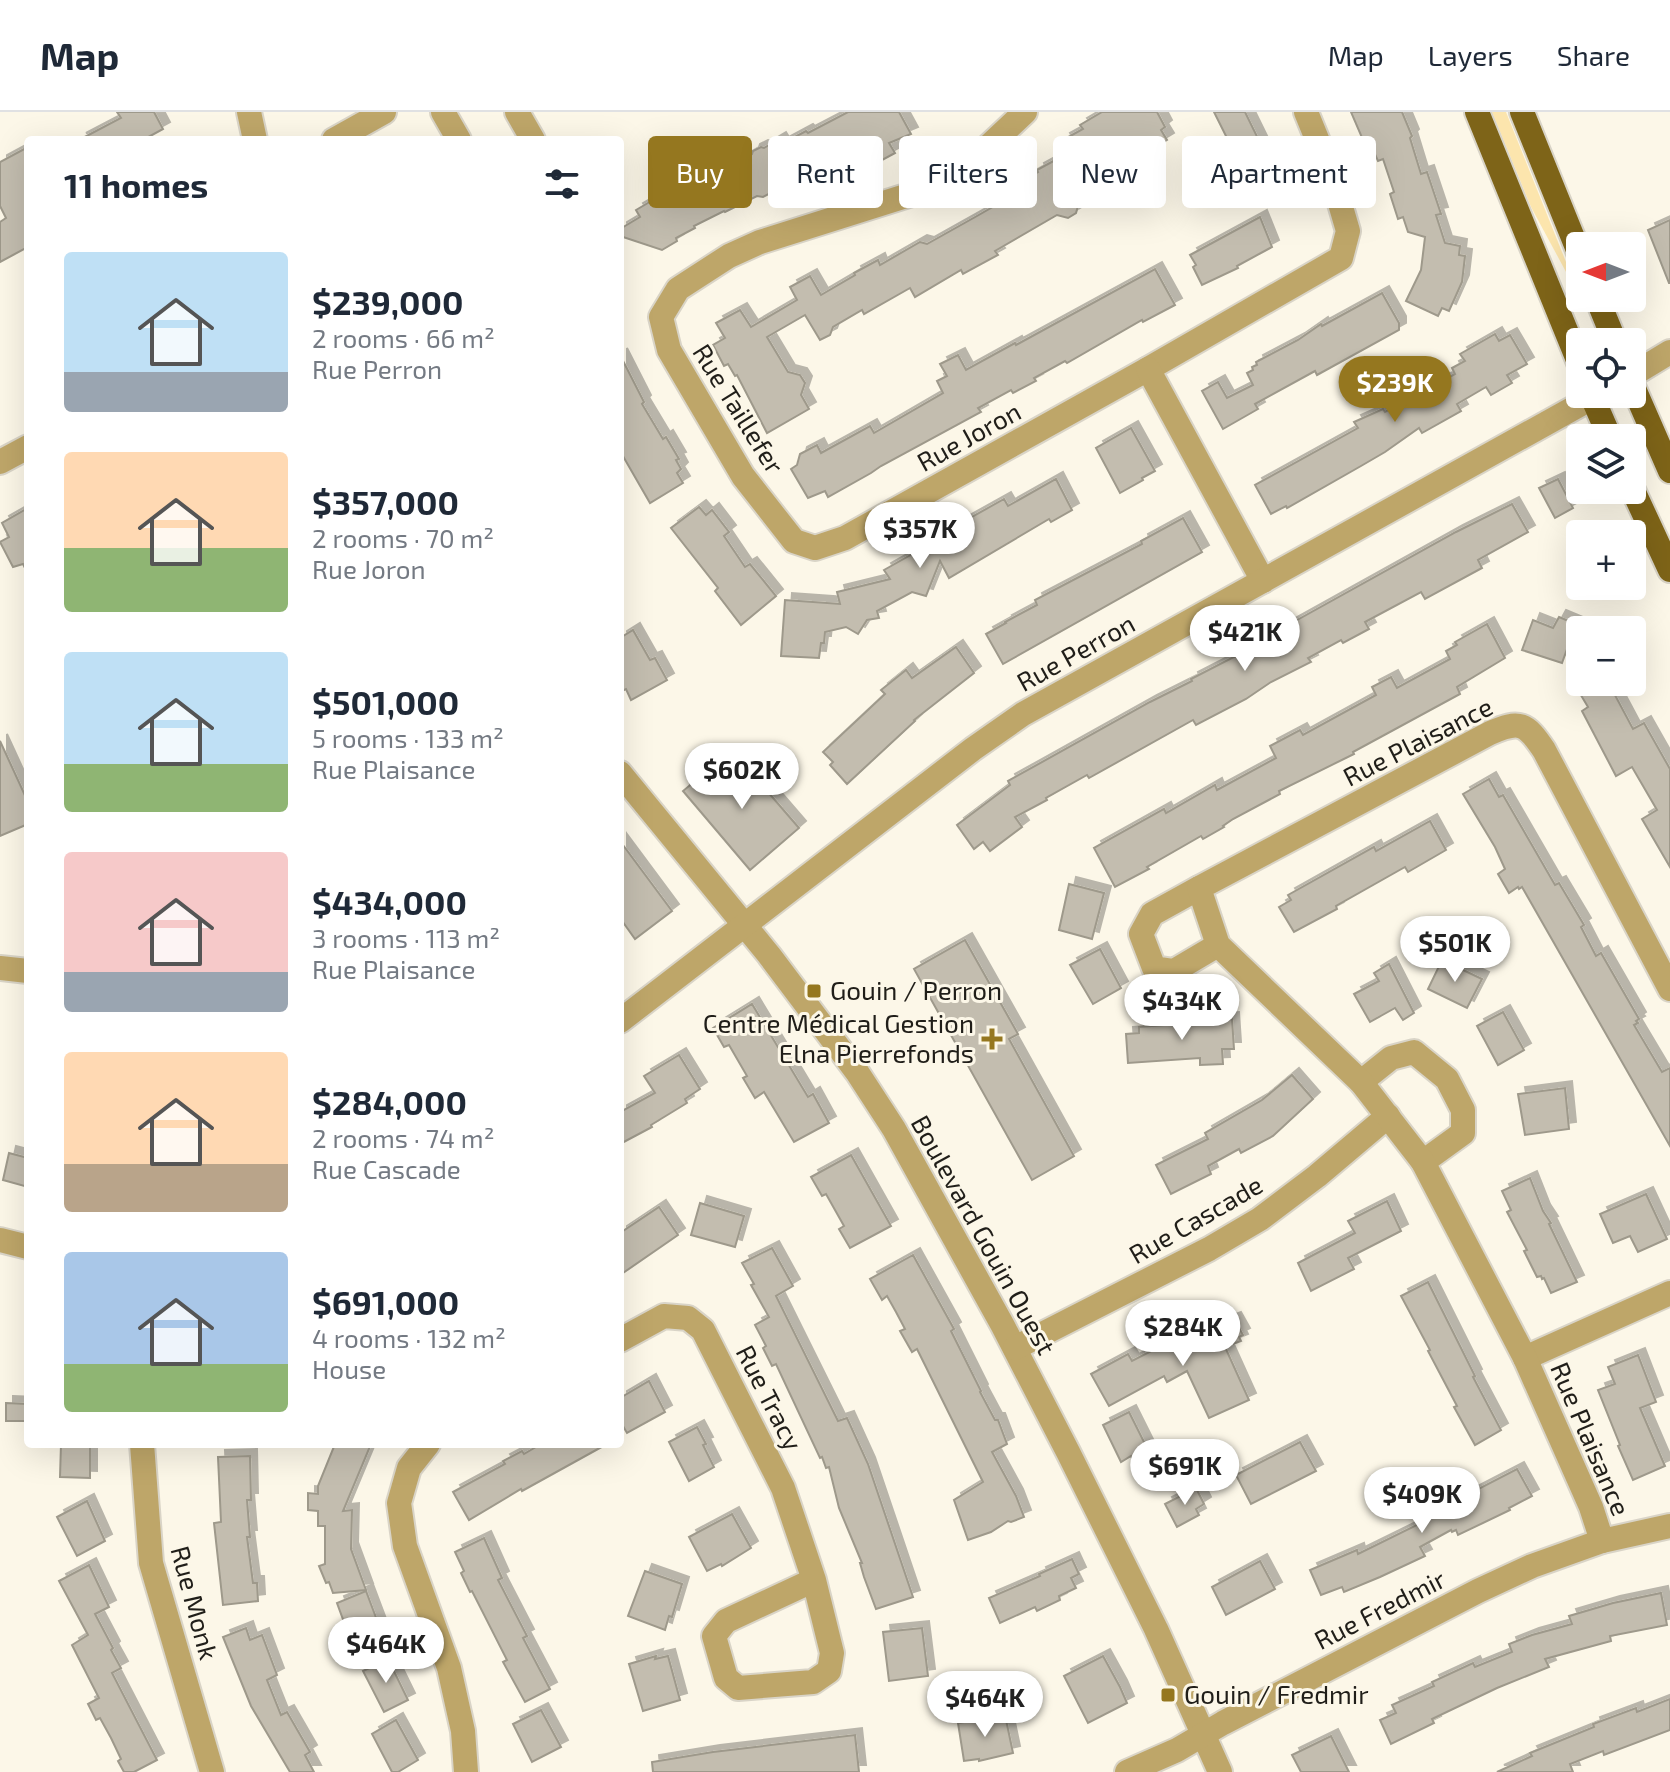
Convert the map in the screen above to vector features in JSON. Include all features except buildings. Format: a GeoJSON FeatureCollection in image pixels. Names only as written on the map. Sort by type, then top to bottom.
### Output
{"type":"FeatureCollection","features":[{"type":"Feature","properties":{"kind":"main road"},"geometry":{"type":"LineString","coordinates":[[1477,112],[1566,331]]}},
{"type":"Feature","properties":{"kind":"main road"},"geometry":{"type":"LineString","coordinates":[[1522,112],[1571,232]]}},
{"type":"Feature","properties":{"kind":"main road"},"geometry":{"type":"LineString","coordinates":[[1642,408],[1670,471]]}},
{"type":"Feature","properties":{"kind":"main road"},"geometry":{"type":"LineString","coordinates":[[1639,504],[1670,570]]}},
{"type":"Feature","properties":{"kind":"street"},"geometry":{"type":"LineString","coordinates":[[249,112],[254,136]]}},
{"type":"Feature","properties":{"kind":"street"},"geometry":{"type":"LineString","coordinates":[[341,136],[384,112]]}},
{"type":"Feature","properties":{"kind":"street"},"geometry":{"type":"LineString","coordinates":[[443,112],[457,136]]}},
{"type":"Feature","properties":{"kind":"street"},"geometry":{"type":"LineString","coordinates":[[517,112],[531,136]]}},
{"type":"Feature","properties":{"kind":"street","name":"Rue Taillefer"},"geometry":{"type":"LineString","coordinates":[[815,548],[794,541],[743,476],[669,350],[661,317],[678,289],[729,256],[760,242],[928,189],[958,175],[1025,112]]}},
{"type":"Feature","properties":{"kind":"street","name":"Rue Joron"},"geometry":{"type":"LineString","coordinates":[[815,548],[845,538],[1341,258],[1348,231],[1332,176],[1306,112]]}},
{"type":"Feature","properties":{"kind":"street"},"geometry":{"type":"LineString","coordinates":[[1646,367],[1670,352]]}},
{"type":"Feature","properties":{"kind":"street"},"geometry":{"type":"LineString","coordinates":[[1148,369],[1263,581]]}},
{"type":"Feature","properties":{"kind":"street","name":"Rue Perron"},"geometry":{"type":"LineString","coordinates":[[624,1018],[1009,723],[1572,408]]}},
{"type":"Feature","properties":{"kind":"street"},"geometry":{"type":"LineString","coordinates":[[0,462],[24,449]]}},
{"type":"Feature","properties":{"kind":"street","name":"Rue Plaisance"},"geometry":{"type":"LineString","coordinates":[[1218,945],[1174,971],[1154,968],[1141,934],[1152,914],[1490,733],[1514,724],[1529,729],[1544,750],[1670,989]]}},
{"type":"Feature","properties":{"kind":"street","name":"Boulevard Gouin Ouest"},"geometry":{"type":"LineString","coordinates":[[624,778],[745,925],[836,1043],[882,1109],[1015,1348],[1137,1590],[1220,1772]]}},
{"type":"Feature","properties":{"kind":"street","name":"Rue Plaisance"},"geometry":{"type":"LineString","coordinates":[[1199,888],[1218,945],[1361,1082],[1423,1162],[1525,1358],[1591,1507],[1602,1541]]}},
{"type":"Feature","properties":{"kind":"street"},"geometry":{"type":"LineString","coordinates":[[0,968],[24,971]]}},
{"type":"Feature","properties":{"kind":"street"},"geometry":{"type":"LineString","coordinates":[[1361,1082],[1391,1058],[1414,1052],[1447,1079],[1463,1110],[1463,1133],[1423,1162]]}},
{"type":"Feature","properties":{"kind":"street","name":"Rue Cascade"},"geometry":{"type":"LineString","coordinates":[[1015,1348],[1244,1229],[1297,1192],[1388,1116]]}},
{"type":"Feature","properties":{"kind":"street"},"geometry":{"type":"LineString","coordinates":[[0,1240],[24,1246]]}},
{"type":"Feature","properties":{"kind":"street","name":"Rue Plaisance"},"geometry":{"type":"LineString","coordinates":[[1525,1358],[1670,1293]]}},
{"type":"Feature","properties":{"kind":"street","name":"Rue Tracy"},"geometry":{"type":"LineString","coordinates":[[624,1338],[664,1316],[688,1318],[703,1330],[783,1488],[814,1580],[832,1653],[829,1671],[813,1682],[738,1688],[726,1678],[714,1636],[726,1621],[814,1580]]}},
{"type":"Feature","properties":{"kind":"street","name":"Rue Monk"},"geometry":{"type":"LineString","coordinates":[[142,1448],[151,1563],[212,1772]]}},
{"type":"Feature","properties":{"kind":"street"},"geometry":{"type":"LineString","coordinates":[[425,1448],[409,1468],[399,1503],[405,1546],[449,1668],[463,1731],[466,1772]]}},
{"type":"Feature","properties":{"kind":"street","name":"Rue Fredmir"},"geometry":{"type":"LineString","coordinates":[[1127,1772],[1177,1750],[1532,1566],[1602,1541],[1670,1526]]}},
{"type":"Feature","properties":{"kind":"shaded area"},"geometry":{"type":"Polygon","coordinates":[[[1492,112],[1506,112],[1566,262],[1566,272],[1531,207],[1492,112]]]}},
{"type":"Feature","properties":{"kind":"place","name":"Gouin / Perron"},"geometry":{"type":"Point","coordinates":[814,991]}},
{"type":"Feature","properties":{"kind":"place","name":"Centre Médical Gestion Elna Pierrefonds"},"geometry":{"type":"Point","coordinates":[992,1039]}},
{"type":"Feature","properties":{"kind":"place","name":"Gouin / Fredmir"},"geometry":{"type":"Point","coordinates":[1168,1695]}}]}
